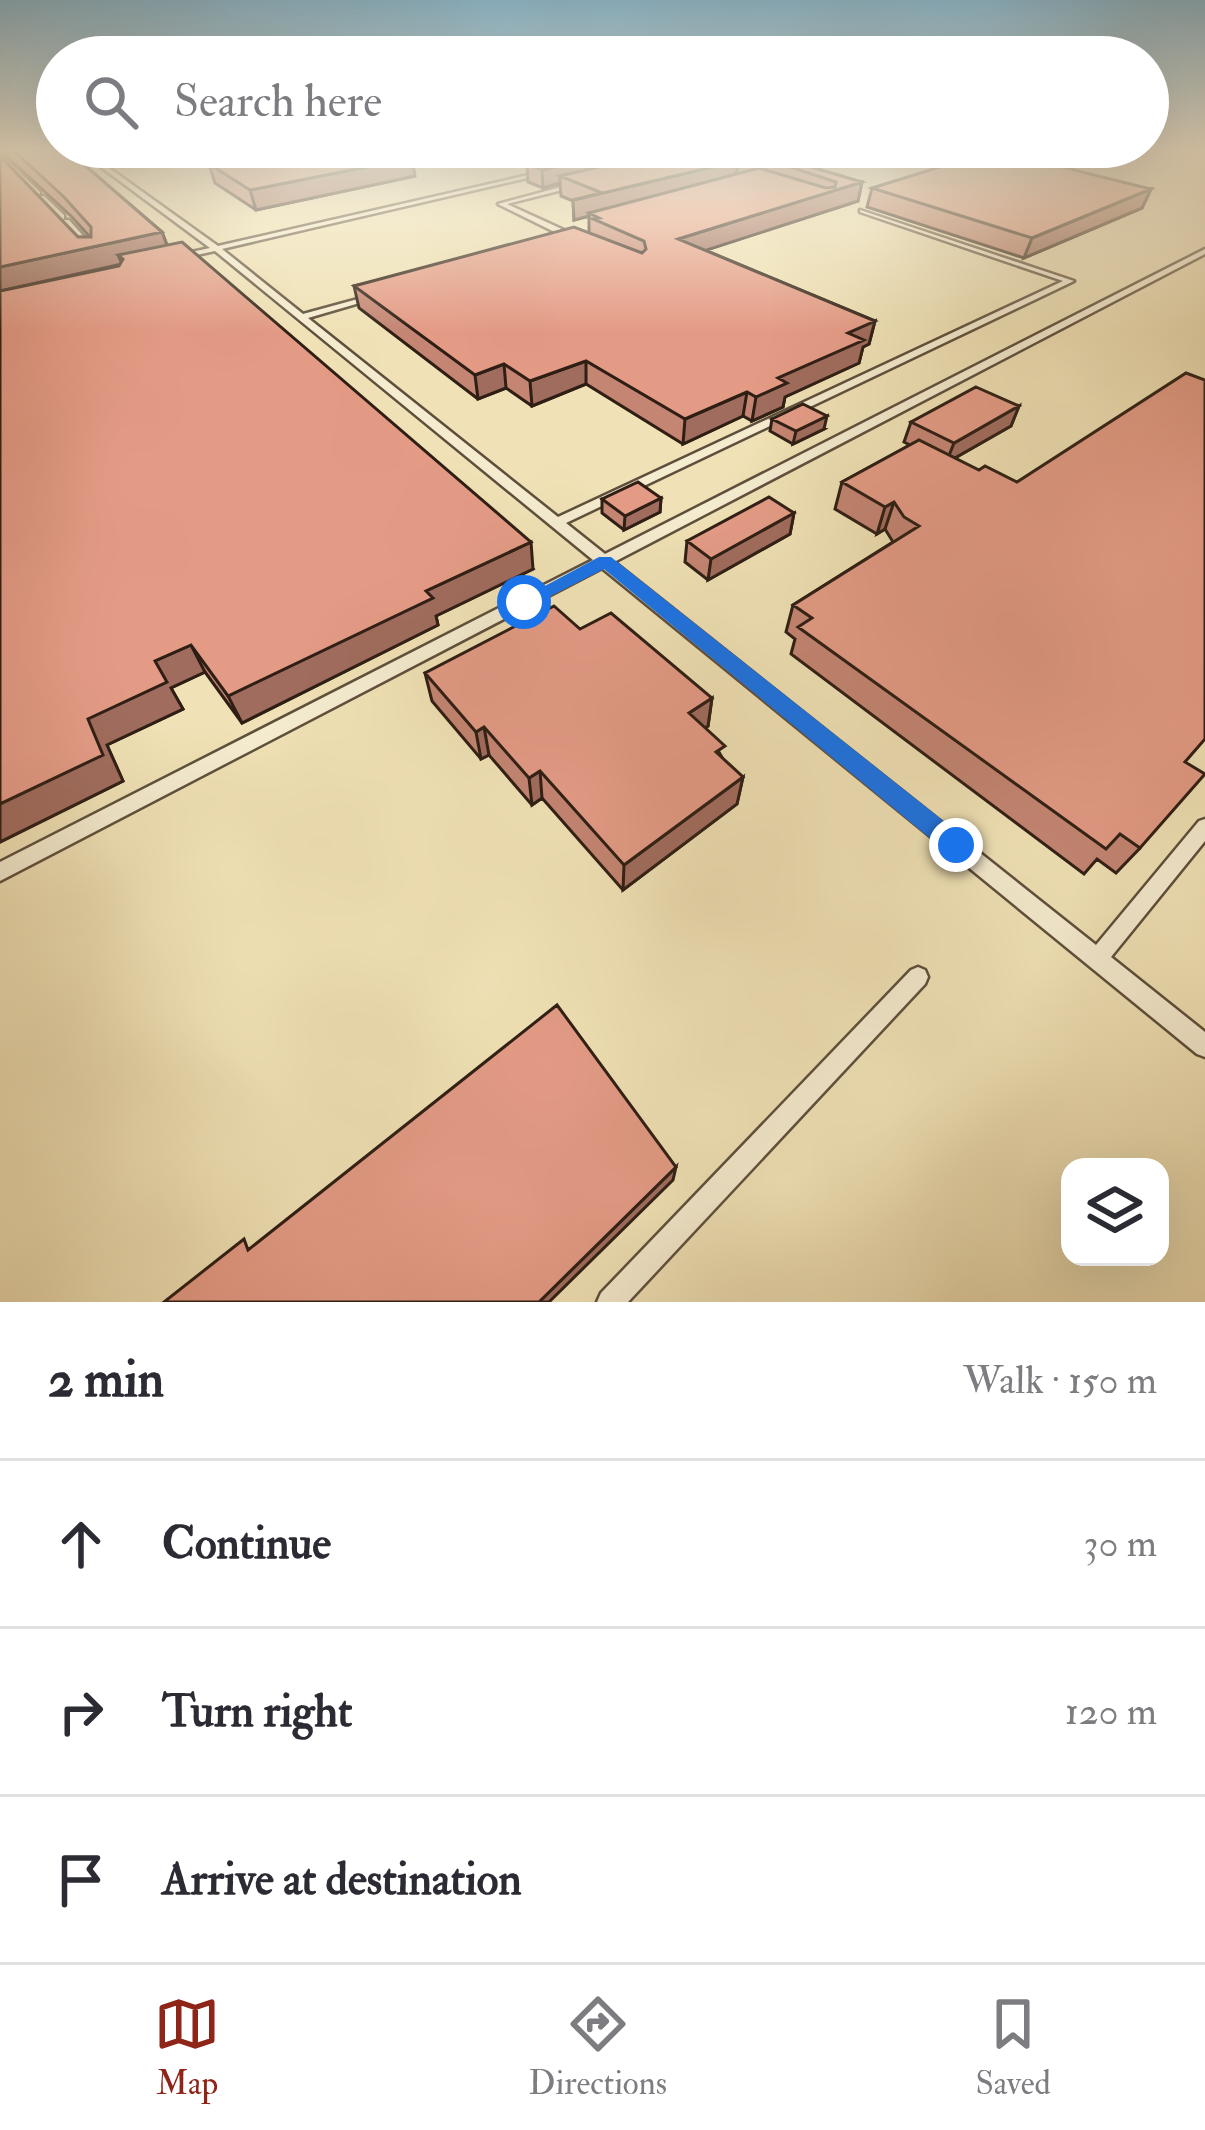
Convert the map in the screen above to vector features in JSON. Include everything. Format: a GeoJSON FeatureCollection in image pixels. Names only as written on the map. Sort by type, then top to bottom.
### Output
{"type":"FeatureCollection","features":[{"type":"Feature","properties":{"kind":"lane"},"geometry":{"type":"LineString","coordinates":[[54,211],[94,254]]}},
{"type":"Feature","properties":{"kind":"lane"},"geometry":{"type":"LineString","coordinates":[[165,211],[302,316],[1205,1046]]}},
{"type":"Feature","properties":{"kind":"lane"},"geometry":{"type":"LineString","coordinates":[[174,259],[379,211]]}},
{"type":"Feature","properties":{"kind":"lane"},"geometry":{"type":"LineString","coordinates":[[516,211],[576,239],[554,245]]}},
{"type":"Feature","properties":{"kind":"lane"},"geometry":{"type":"LineString","coordinates":[[557,522],[1070,281],[862,211]]}},
{"type":"Feature","properties":{"kind":"lane"},"geometry":{"type":"LineString","coordinates":[[564,233],[586,227]]}},
{"type":"Feature","properties":{"kind":"lane"},"geometry":{"type":"LineString","coordinates":[[0,872],[1205,251]]}},
{"type":"Feature","properties":{"kind":"lane"},"geometry":{"type":"LineString","coordinates":[[302,316],[393,291]]}},
{"type":"Feature","properties":{"kind":"lane"},"geometry":{"type":"LineString","coordinates":[[1097,959],[1205,826]]}},
{"type":"Feature","properties":{"kind":"lane"},"geometry":{"type":"LineString","coordinates":[[610,1302],[919,977]]}},
{"type":"Feature","properties":{"kind":"building"},"geometry":{"type":"Polygon","coordinates":[[[0,211],[53,211],[78,237],[91,237],[91,227],[76,211],[137,211],[162,232],[0,267],[0,211]]]}},
{"type":"Feature","properties":{"kind":"building"},"geometry":{"type":"Polygon","coordinates":[[[769,211],[678,239],[875,321],[848,333],[864,340],[778,378],[787,383],[756,397],[747,392],[685,419],[586,361],[530,381],[504,364],[475,375],[354,286],[574,227],[642,253],[646,249],[644,241],[589,213],[769,211]]]}},
{"type":"Feature","properties":{"kind":"building"},"geometry":{"type":"Polygon","coordinates":[[[945,211],[1098,211],[1032,238],[945,211]]]}},
{"type":"Feature","properties":{"kind":"building"},"geometry":{"type":"Polygon","coordinates":[[[182,242],[531,542],[426,591],[433,598],[228,696],[191,645],[155,661],[167,682],[88,719],[103,755],[0,804],[0,291],[119,266],[123,259],[118,255],[182,242]]]}},
{"type":"Feature","properties":{"kind":"building"},"geometry":{"type":"Polygon","coordinates":[[[1186,373],[1205,380],[1205,739],[1185,762],[1205,774],[1140,848],[1120,834],[1106,849],[798,627],[812,618],[793,605],[919,526],[904,517],[894,502],[885,507],[842,482],[919,440],[979,470],[985,466],[1017,482],[1186,373]]]}},
{"type":"Feature","properties":{"kind":"building"},"geometry":{"type":"Polygon","coordinates":[[[976,387],[1019,406],[954,443],[911,422],[976,387]]]}},
{"type":"Feature","properties":{"kind":"building"},"geometry":{"type":"Polygon","coordinates":[[[803,404],[827,416],[796,431],[772,419],[803,404]]]}},
{"type":"Feature","properties":{"kind":"building"},"geometry":{"type":"Polygon","coordinates":[[[638,482],[661,498],[625,516],[602,499],[638,482]]]}},
{"type":"Feature","properties":{"kind":"building"},"geometry":{"type":"Polygon","coordinates":[[[769,497],[794,513],[711,559],[687,541],[769,497]]]}},
{"type":"Feature","properties":{"kind":"building"},"geometry":{"type":"Polygon","coordinates":[[[554,606],[580,629],[611,613],[712,698],[689,713],[725,746],[716,752],[743,777],[624,865],[540,771],[529,778],[484,727],[476,732],[425,673],[554,606]]]}},
{"type":"Feature","properties":{"kind":"building"},"geometry":{"type":"Polygon","coordinates":[[[557,1005],[676,1167],[539,1302],[164,1302],[244,1239],[248,1250],[557,1005]]]}},
{"type":"Feature","properties":{"kind":"route"},"geometry":{"type":"LineString","coordinates":[[524,602],[605,561],[956,845]]}}]}
